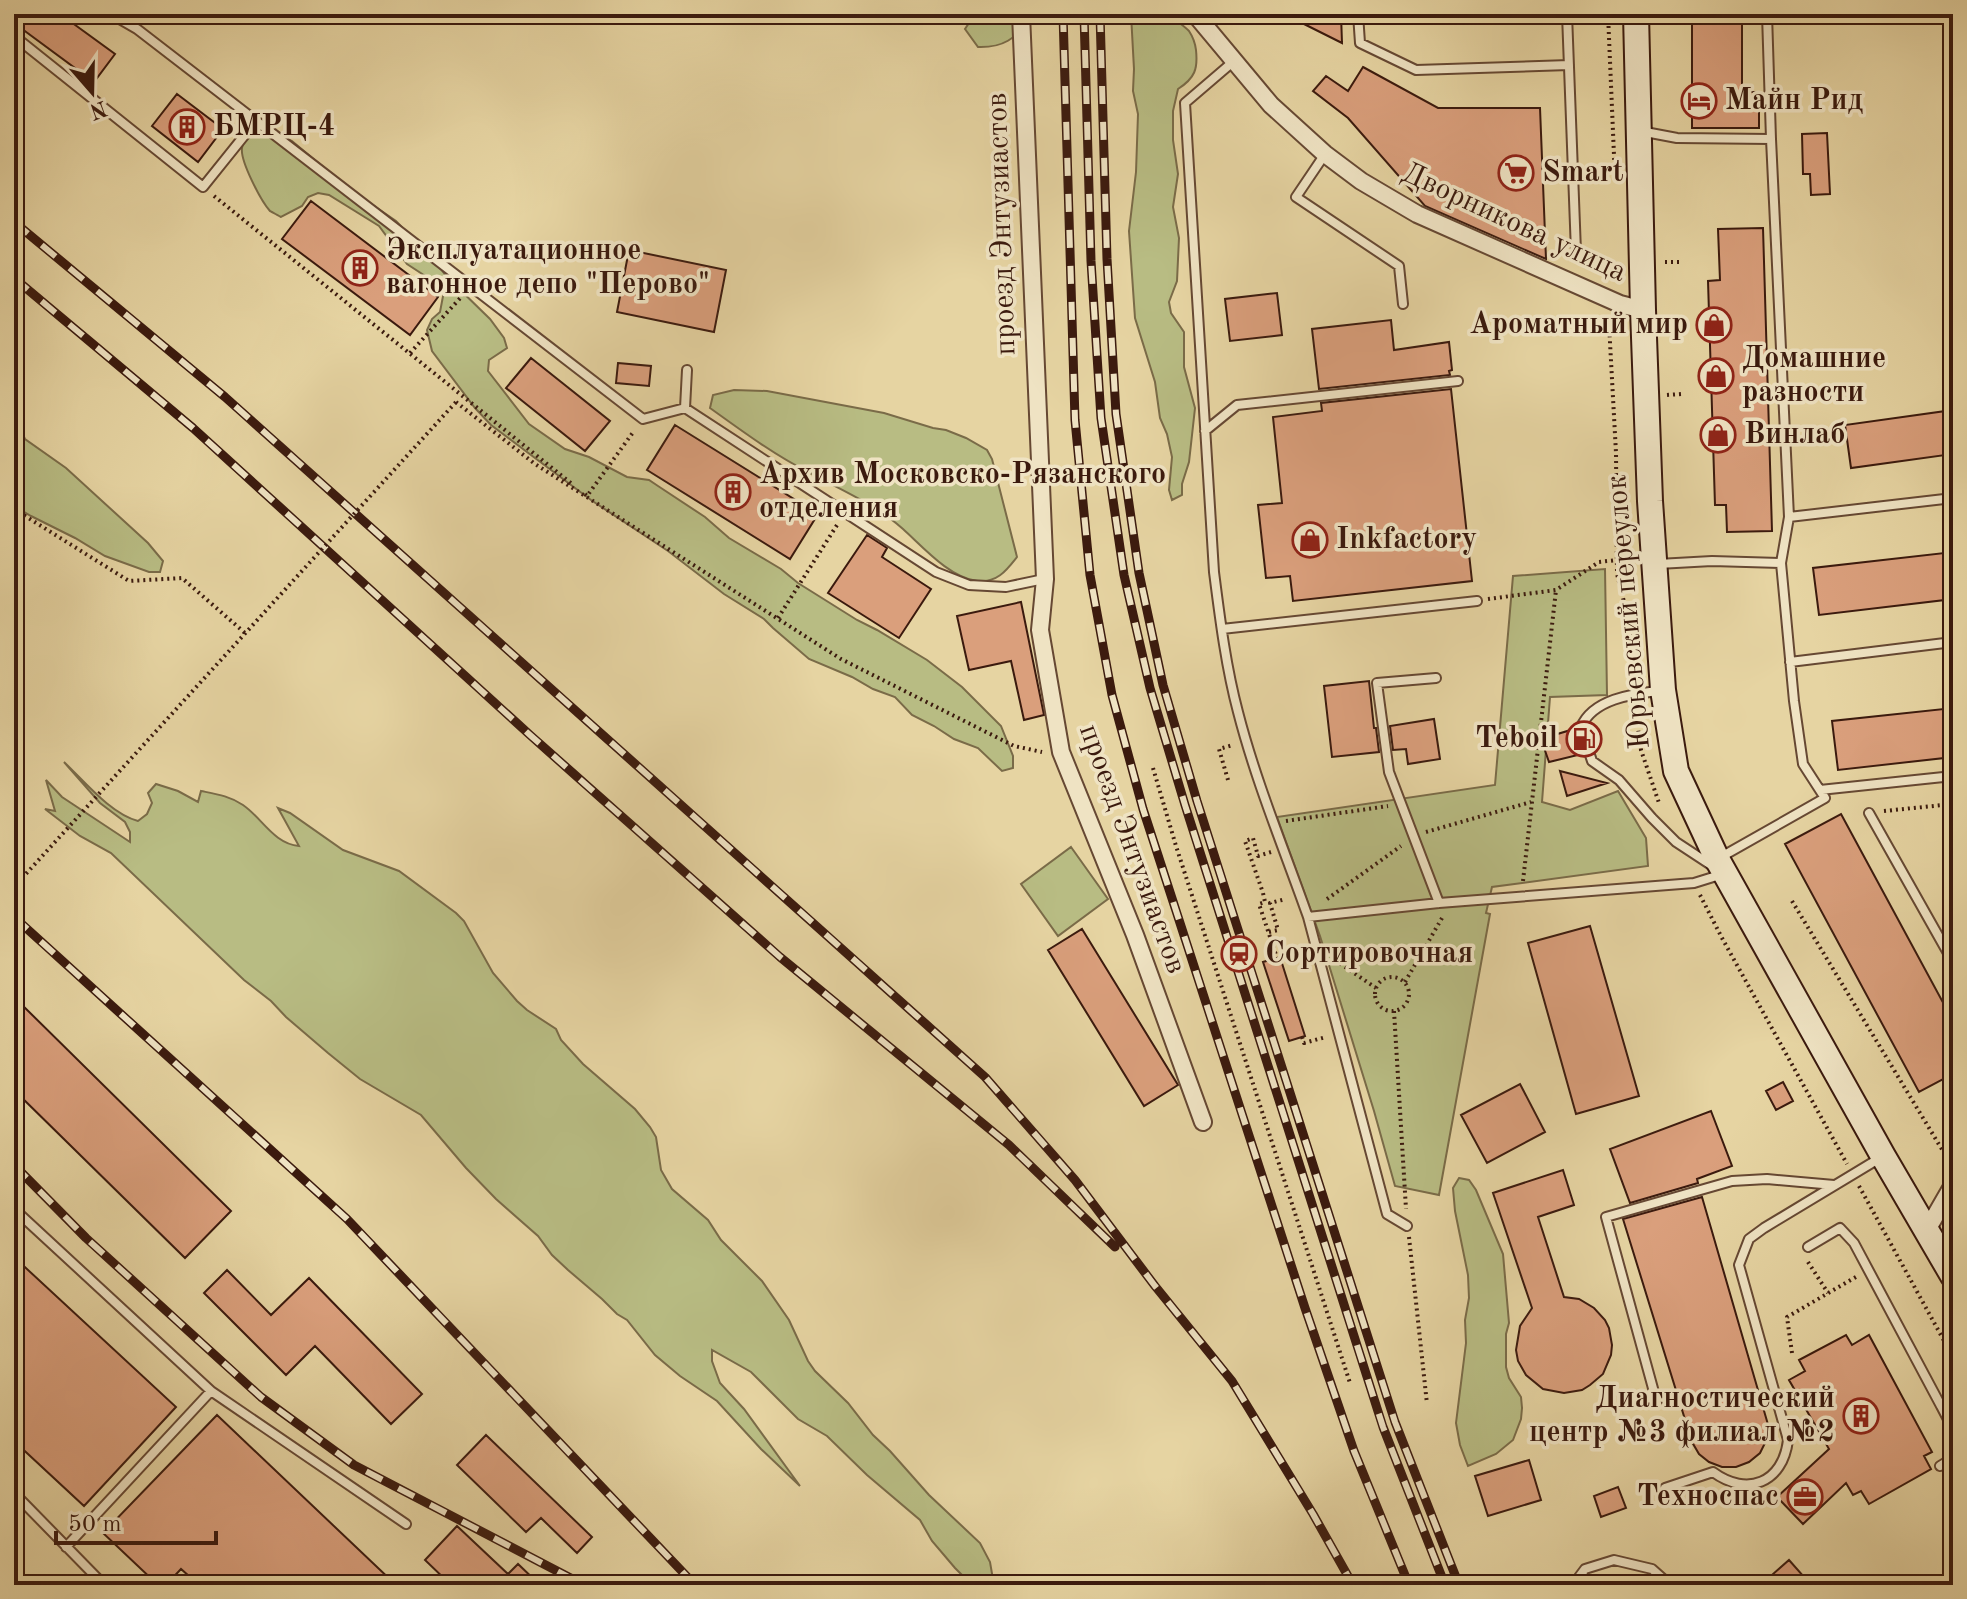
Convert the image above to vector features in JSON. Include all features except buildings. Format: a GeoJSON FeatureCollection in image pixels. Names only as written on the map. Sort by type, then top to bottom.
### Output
{"type":"FeatureCollection","features":[{"type":"Feature","properties":{"kind":"street","name":"проезд Энтузиастов"},"geometry":{"type":"LineString","coordinates":[[1021,14],[1045,579],[1040,630],[1061,752],[1135,935],[1203,1122]]}},
{"type":"Feature","properties":{"kind":"street","name":"Дворникова улица"},"geometry":{"type":"LineString","coordinates":[[1195,14],[1271,105],[1325,154],[1361,181],[1417,214],[1620,304],[1643,310]]}},
{"type":"Feature","properties":{"kind":"street","name":"Юрьевский переулок"},"geometry":{"type":"LineString","coordinates":[[1636,14],[1653,565],[1663,690],[1676,771],[1721,866],[1953,1276]]}},
{"type":"Feature","properties":{"kind":"street"},"geometry":{"type":"LineString","coordinates":[[1927,1230],[1953,1185]]}},
{"type":"Feature","properties":{"kind":"lane"},"geometry":{"type":"LineString","coordinates":[[111,14],[137,29],[643,419],[685,408],[936,572],[969,585],[1006,587],[1045,579]]}},
{"type":"Feature","properties":{"kind":"lane"},"geometry":{"type":"LineString","coordinates":[[1358,14],[1360,43],[1416,70],[1569,65]]}},
{"type":"Feature","properties":{"kind":"lane"},"geometry":{"type":"LineString","coordinates":[[1567,14],[1576,252]]}},
{"type":"Feature","properties":{"kind":"lane"},"geometry":{"type":"LineString","coordinates":[[1308,917],[1439,903],[1694,883],[1825,798],[1803,764],[1781,563],[1789,517],[1767,14]]}},
{"type":"Feature","properties":{"kind":"lane"},"geometry":{"type":"LineString","coordinates":[[14,36],[203,187],[256,121]]}},
{"type":"Feature","properties":{"kind":"lane"},"geometry":{"type":"LineString","coordinates":[[1234,61],[1185,103],[1214,572],[1222,629],[1238,712],[1308,917],[1387,1214],[1407,1226]]}},
{"type":"Feature","properties":{"kind":"lane"},"geometry":{"type":"LineString","coordinates":[[1638,130],[1677,138],[1771,139]]}},
{"type":"Feature","properties":{"kind":"lane"},"geometry":{"type":"LineString","coordinates":[[1325,154],[1296,197],[1399,266],[1403,304]]}},
{"type":"Feature","properties":{"kind":"lane"},"geometry":{"type":"LineString","coordinates":[[685,408],[687,370]]}},
{"type":"Feature","properties":{"kind":"lane"},"geometry":{"type":"LineString","coordinates":[[1205,431],[1237,405],[1458,381]]}},
{"type":"Feature","properties":{"kind":"lane"},"geometry":{"type":"LineString","coordinates":[[1789,517],[1953,498]]}},
{"type":"Feature","properties":{"kind":"lane"},"geometry":{"type":"LineString","coordinates":[[1653,565],[1712,561],[1781,563]]}},
{"type":"Feature","properties":{"kind":"lane"},"geometry":{"type":"LineString","coordinates":[[1222,629],[1477,601]]}},
{"type":"Feature","properties":{"kind":"lane"},"geometry":{"type":"LineString","coordinates":[[1790,662],[1953,642]]}},
{"type":"Feature","properties":{"kind":"lane"},"geometry":{"type":"LineString","coordinates":[[1436,678],[1377,683],[1389,772],[1439,903]]}},
{"type":"Feature","properties":{"kind":"lane"},"geometry":{"type":"LineString","coordinates":[[1581,727],[1587,715],[1610,701],[1663,690]]}},
{"type":"Feature","properties":{"kind":"lane"},"geometry":{"type":"LineString","coordinates":[[1589,752],[1592,761],[1619,780],[1676,842],[1721,866]]}},
{"type":"Feature","properties":{"kind":"lane"},"geometry":{"type":"LineString","coordinates":[[1820,790],[1953,776]]}},
{"type":"Feature","properties":{"kind":"lane"},"geometry":{"type":"LineString","coordinates":[[1869,813],[1953,962]]}},
{"type":"Feature","properties":{"kind":"lane"},"geometry":{"type":"LineString","coordinates":[[1665,1488],[1713,1472],[1725,1481],[1739,1485],[1754,1484],[1768,1478],[1779,1468],[1786,1455],[1788,1440],[1739,1265],[1749,1239],[1883,1156]]}},
{"type":"Feature","properties":{"kind":"lane"},"geometry":{"type":"LineString","coordinates":[[1657,1403],[1606,1217],[1732,1181],[1767,1179],[1835,1185]]}},
{"type":"Feature","properties":{"kind":"lane"},"geometry":{"type":"LineString","coordinates":[[14,1209],[211,1391],[406,1524]]}},
{"type":"Feature","properties":{"kind":"lane"},"geometry":{"type":"LineString","coordinates":[[1808,1247],[1840,1228],[1854,1243],[1953,1429]]}},
{"type":"Feature","properties":{"kind":"lane"},"geometry":{"type":"LineString","coordinates":[[66,1547],[211,1391]]}},
{"type":"Feature","properties":{"kind":"lane"},"geometry":{"type":"LineString","coordinates":[[1941,1406],[1953,1401]]}},
{"type":"Feature","properties":{"kind":"lane"},"geometry":{"type":"LineString","coordinates":[[1940,1466],[1953,1458]]}},
{"type":"Feature","properties":{"kind":"lane"},"geometry":{"type":"LineString","coordinates":[[14,1493],[104,1585]]}},
{"type":"Feature","properties":{"kind":"lane"},"geometry":{"type":"LineString","coordinates":[[1573,1585],[1585,1569],[1614,1560],[1652,1569],[1670,1585]]}},
{"type":"Feature","properties":{"kind":"path"},"geometry":{"type":"LineString","coordinates":[[203,187],[587,496]]}},
{"type":"Feature","properties":{"kind":"path"},"geometry":{"type":"LineString","coordinates":[[410,353],[471,286]]}},
{"type":"Feature","properties":{"kind":"path"},"geometry":{"type":"LineString","coordinates":[[14,887],[456,402],[535,464],[841,659],[1014,746],[1046,753],[1061,752]]}},
{"type":"Feature","properties":{"kind":"path"},"geometry":{"type":"LineString","coordinates":[[587,496],[643,419]]}},
{"type":"Feature","properties":{"kind":"path"},"geometry":{"type":"LineString","coordinates":[[14,509],[129,581],[182,578],[245,633]]}},
{"type":"Feature","properties":{"kind":"path"},"geometry":{"type":"LineString","coordinates":[[778,618],[845,513]]}},
{"type":"Feature","properties":{"kind":"path"},"geometry":{"type":"LineString","coordinates":[[1477,601],[1556,590],[1599,562],[1617,560]]}},
{"type":"Feature","properties":{"kind":"path"},"geometry":{"type":"LineString","coordinates":[[1522,897],[1556,590]]}},
{"type":"Feature","properties":{"kind":"path"},"geometry":{"type":"LineString","coordinates":[[1219,749],[1228,780]]}},
{"type":"Feature","properties":{"kind":"path"},"geometry":{"type":"LineString","coordinates":[[1153,768],[1350,1383]]}},
{"type":"Feature","properties":{"kind":"path"},"geometry":{"type":"LineString","coordinates":[[1308,917],[1314,909],[1415,836],[1531,802]]}},
{"type":"Feature","properties":{"kind":"path"},"geometry":{"type":"LineString","coordinates":[[1274,822],[1403,804]]}},
{"type":"Feature","properties":{"kind":"path"},"geometry":{"type":"LineString","coordinates":[[1869,813],[1953,804]]}},
{"type":"Feature","properties":{"kind":"path"},"geometry":{"type":"LineString","coordinates":[[1272,851],[1258,856],[1253,838],[1245,841],[1265,902],[1259,904],[1277,958]]}},
{"type":"Feature","properties":{"kind":"path"},"geometry":{"type":"LineString","coordinates":[[1792,901],[1953,1169]]}},
{"type":"Feature","properties":{"kind":"path"},"geometry":{"type":"LineString","coordinates":[[1269,932],[1278,930],[1270,903]]}},
{"type":"Feature","properties":{"kind":"path"},"geometry":{"type":"LineString","coordinates":[[1405,982],[1451,903]]}},
{"type":"Feature","properties":{"kind":"path"},"geometry":{"type":"LineString","coordinates":[[1722,938],[1953,1357]]}},
{"type":"Feature","properties":{"kind":"path"},"geometry":{"type":"LineString","coordinates":[[1316,947],[1376,988]]}},
{"type":"Feature","properties":{"kind":"path"},"geometry":{"type":"LineString","coordinates":[[1396,977],[1405,982],[1410,992],[1408,1003],[1394,1011],[1383,1009],[1376,1000],[1376,988],[1384,979],[1396,977]]}},
{"type":"Feature","properties":{"kind":"path"},"geometry":{"type":"LineString","coordinates":[[1394,1011],[1407,1226],[1427,1404]]}},
{"type":"Feature","properties":{"kind":"path"},"geometry":{"type":"LineString","coordinates":[[1302,1037],[1304,1043],[1320,1039]]}},
{"type":"Feature","properties":{"kind":"path"},"geometry":{"type":"LineString","coordinates":[[1808,1247],[1808,1262],[1828,1293]]}},
{"type":"Feature","properties":{"kind":"path"},"geometry":{"type":"LineString","coordinates":[[1792,1353],[1787,1317],[1868,1270]]}},
{"type":"Feature","properties":{"kind":"green space"},"geometry":{"type":"Polygon","coordinates":[[[975,14],[1037,14],[1005,42],[978,47],[965,29],[975,14]]]}},
{"type":"Feature","properties":{"kind":"green space"},"geometry":{"type":"Polygon","coordinates":[[[1131,14],[1168,14],[1189,31],[1196,50],[1194,72],[1178,89],[1173,111],[1178,174],[1173,207],[1179,238],[1177,281],[1169,302],[1171,313],[1184,332],[1184,367],[1195,408],[1182,495],[1172,500],[1169,490],[1172,457],[1160,418],[1155,382],[1135,318],[1129,231],[1136,172],[1138,114],[1133,91],[1131,14]]]}},
{"type":"Feature","properties":{"kind":"green space"},"geometry":{"type":"Polygon","coordinates":[[[261,126],[292,141],[351,190],[396,221],[490,319],[504,338],[507,348],[489,360],[488,371],[529,424],[565,449],[589,457],[627,477],[649,480],[798,583],[927,660],[962,687],[1001,726],[1013,756],[1013,768],[1002,771],[978,748],[954,739],[912,715],[895,697],[809,659],[764,619],[591,500],[491,425],[432,351],[427,330],[440,312],[444,291],[407,264],[379,226],[329,195],[318,193],[281,217],[270,211],[252,181],[242,154],[246,137],[261,126]]]}},
{"type":"Feature","properties":{"kind":"green space"},"geometry":{"type":"Polygon","coordinates":[[[734,390],[767,391],[884,413],[946,430],[987,450],[1017,557],[1005,571],[990,580],[977,581],[957,574],[937,561],[881,512],[782,458],[710,408],[713,395],[734,390]]]}},
{"type":"Feature","properties":{"kind":"green space"},"geometry":{"type":"Polygon","coordinates":[[[14,423],[25,439],[66,468],[148,543],[163,561],[160,572],[149,572],[105,556],[14,506],[14,423]]]}},
{"type":"Feature","properties":{"kind":"green space"},"geometry":{"type":"Polygon","coordinates":[[[1605,569],[1607,695],[1550,697],[1542,802],[1570,810],[1618,791],[1646,838],[1648,866],[1492,887],[1486,913],[1490,914],[1439,1195],[1395,1186],[1320,936],[1277,817],[1495,785],[1513,576],[1605,569]]]}},
{"type":"Feature","properties":{"kind":"green space"},"geometry":{"type":"Polygon","coordinates":[[[64,762],[108,805],[138,821],[147,814],[152,803],[148,793],[156,784],[198,802],[201,791],[233,799],[250,810],[282,841],[299,846],[278,808],[343,850],[399,871],[456,913],[464,921],[493,973],[517,1001],[556,1029],[561,1040],[583,1064],[635,1109],[650,1127],[656,1137],[661,1170],[672,1189],[708,1220],[721,1240],[762,1281],[789,1320],[815,1371],[848,1403],[929,1495],[980,1543],[990,1562],[994,1585],[972,1585],[932,1541],[920,1520],[827,1436],[798,1419],[751,1372],[712,1350],[712,1361],[720,1383],[744,1409],[800,1486],[717,1401],[655,1355],[627,1320],[552,1255],[538,1236],[466,1168],[421,1115],[360,1079],[328,1053],[244,980],[111,853],[80,836],[45,809],[55,811],[46,780],[62,797],[130,842],[130,832],[125,822],[100,803],[64,762]]]}},
{"type":"Feature","properties":{"kind":"green space"},"geometry":{"type":"Polygon","coordinates":[[[1071,847],[1108,899],[1058,936],[1021,884],[1071,847]]]}},
{"type":"Feature","properties":{"kind":"green space"},"geometry":{"type":"Polygon","coordinates":[[[1459,1178],[1469,1180],[1476,1190],[1503,1254],[1509,1323],[1506,1367],[1521,1397],[1522,1408],[1513,1440],[1496,1454],[1468,1466],[1456,1423],[1469,1298],[1453,1188],[1459,1178]]]}},
{"type":"Feature","properties":{"kind":"railway"},"geometry":{"type":"LineString","coordinates":[[1063,14],[1075,420],[1090,575],[1112,695],[1143,809],[1305,1308],[1354,1451],[1409,1585]]}},
{"type":"Feature","properties":{"kind":"railway"},"geometry":{"type":"LineString","coordinates":[[1084,14],[1091,261],[1101,418],[1124,575],[1150,688],[1185,805],[1383,1427],[1445,1585]]}},
{"type":"Feature","properties":{"kind":"railway"},"geometry":{"type":"LineString","coordinates":[[1100,14],[1107,259],[1116,414],[1139,573],[1163,685],[1395,1422],[1459,1585]]}},
{"type":"Feature","properties":{"kind":"railway"},"geometry":{"type":"LineString","coordinates":[[14,222],[225,397],[985,1077],[1075,1180],[1232,1381],[1353,1585]]}},
{"type":"Feature","properties":{"kind":"railway"},"geometry":{"type":"LineString","coordinates":[[14,278],[193,428],[530,735],[780,957],[1009,1145],[1115,1247]]}},
{"type":"Feature","properties":{"kind":"railway"},"geometry":{"type":"LineString","coordinates":[[14,917],[347,1219],[695,1585]]}},
{"type":"Feature","properties":{"kind":"railway"},"geometry":{"type":"LineString","coordinates":[[14,1165],[86,1238],[261,1397],[354,1465],[584,1585]]}},
{"type":"Feature","properties":{"kind":"place","name":"Майн Рид"},"geometry":{"type":"Point","coordinates":[1699,101]}},
{"type":"Feature","properties":{"kind":"place","name":"БМРЦ-4"},"geometry":{"type":"Point","coordinates":[187,127]}},
{"type":"Feature","properties":{"kind":"place","name":"Smart"},"geometry":{"type":"Point","coordinates":[1516,173]}},
{"type":"Feature","properties":{"kind":"place","name":"Эксплуатационное вагонное депо \"Перово\""},"geometry":{"type":"Point","coordinates":[360,268]}},
{"type":"Feature","properties":{"kind":"place","name":"Ароматный мир"},"geometry":{"type":"Point","coordinates":[1714,325]}},
{"type":"Feature","properties":{"kind":"place","name":"Домашние разности"},"geometry":{"type":"Point","coordinates":[1716,376]}},
{"type":"Feature","properties":{"kind":"place","name":"Винлаб"},"geometry":{"type":"Point","coordinates":[1718,435]}},
{"type":"Feature","properties":{"kind":"place","name":"Архив Московско-Рязанского отделения"},"geometry":{"type":"Point","coordinates":[733,492]}},
{"type":"Feature","properties":{"kind":"place","name":"Inkfactory"},"geometry":{"type":"Point","coordinates":[1310,540]}},
{"type":"Feature","properties":{"kind":"place","name":"Teboil"},"geometry":{"type":"Point","coordinates":[1584,739]}},
{"type":"Feature","properties":{"kind":"place","name":"Сортировочная"},"geometry":{"type":"Point","coordinates":[1239,954]}},
{"type":"Feature","properties":{"kind":"place","name":"Диагностический центр №3 филиал №2"},"geometry":{"type":"Point","coordinates":[1861,1416]}},
{"type":"Feature","properties":{"kind":"place","name":"Техноспас"},"geometry":{"type":"Point","coordinates":[1805,1497]}}]}
